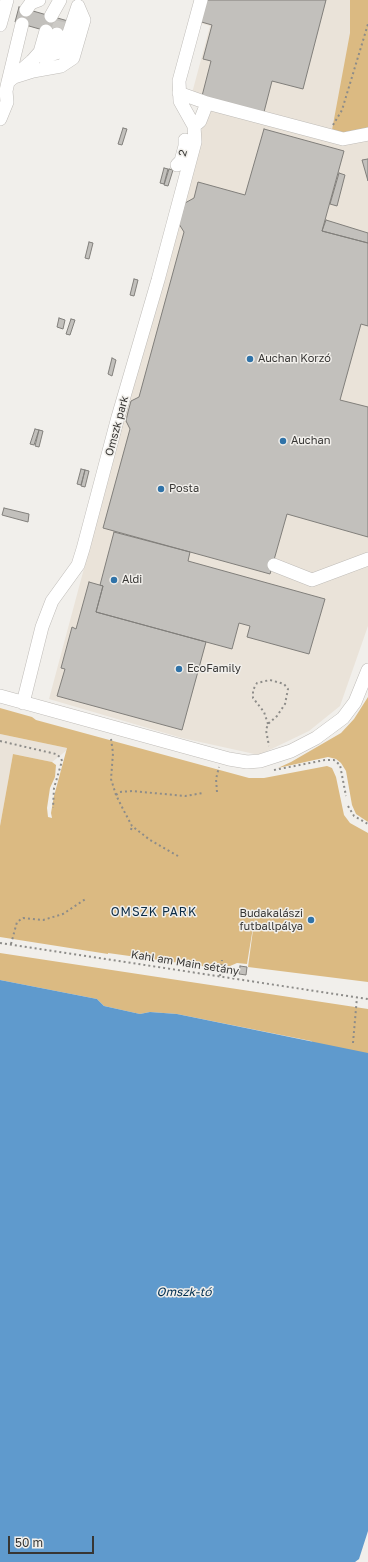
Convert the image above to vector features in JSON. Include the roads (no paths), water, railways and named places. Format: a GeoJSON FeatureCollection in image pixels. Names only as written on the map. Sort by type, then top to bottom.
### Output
{"type":"FeatureCollection","features":[{"type":"Feature","properties":{"kind":"lane"},"geometry":{"type":"LineString","coordinates":[[0,25],[7,0]]}},
{"type":"Feature","properties":{"kind":"lane"},"geometry":{"type":"LineString","coordinates":[[26,10],[30,3],[39,0]]}},
{"type":"Feature","properties":{"kind":"lane"},"geometry":{"type":"LineString","coordinates":[[60,0],[56,18],[79,3]]}},
{"type":"Feature","properties":{"kind":"lane"},"geometry":{"type":"LineString","coordinates":[[32,61],[63,51],[79,3]]}},
{"type":"Feature","properties":{"kind":"lane"},"geometry":{"type":"LineString","coordinates":[[7,84],[33,71],[61,66],[73,58],[84,20],[79,3]]}},
{"type":"Feature","properties":{"kind":"lane"},"geometry":{"type":"LineString","coordinates":[[194,126],[180,101],[179,81],[199,5]]}},
{"type":"Feature","properties":{"kind":"lane"},"geometry":{"type":"LineString","coordinates":[[1,118],[7,102],[7,84],[22,24]]}},
{"type":"Feature","properties":{"kind":"lane"},"geometry":{"type":"LineString","coordinates":[[7,84],[40,52],[52,33],[53,49],[46,56]]}},
{"type":"Feature","properties":{"kind":"lane"},"geometry":{"type":"LineString","coordinates":[[179,94],[343,139],[368,134]]}},
{"type":"Feature","properties":{"kind":"lane"},"geometry":{"type":"LineString","coordinates":[[177,166],[176,160],[179,153],[190,141],[194,126],[200,121],[208,103]]}},
{"type":"Feature","properties":{"kind":"lane","name":"Omszk park"},"geometry":{"type":"LineString","coordinates":[[23,702],[42,627],[52,601],[78,565],[83,549],[118,417],[154,293],[190,141]]}},
{"type":"Feature","properties":{"kind":"lane"},"geometry":{"type":"LineString","coordinates":[[274,565],[312,580],[368,559]]}},
{"type":"Feature","properties":{"kind":"lane"},"geometry":{"type":"LineString","coordinates":[[0,696],[222,757],[247,762],[266,760],[291,751],[316,738],[343,718],[355,702],[368,670]]}},
{"type":"Feature","properties":{"kind":"water","name":"Omszk-tó"},"geometry":{"type":"Polygon","coordinates":[[[0,980],[97,999],[104,1006],[140,1014],[150,1012],[177,1014],[368,1053],[368,1531],[359,1559],[355,1562],[0,1562],[0,980]]]}},
{"type":"Feature","properties":{"kind":"tunnel"},"geometry":{"type":"LineString","coordinates":[[57,34],[61,19]]}},
{"type":"Feature","properties":{"kind":"place","name":"Auchan Korzó"},"geometry":{"type":"Point","coordinates":[250,359]}},
{"type":"Feature","properties":{"kind":"place","name":"Auchan"},"geometry":{"type":"Point","coordinates":[283,441]}},
{"type":"Feature","properties":{"kind":"place","name":"Posta"},"geometry":{"type":"Point","coordinates":[161,489]}},
{"type":"Feature","properties":{"kind":"place","name":"Aldi"},"geometry":{"type":"Point","coordinates":[114,580]}},
{"type":"Feature","properties":{"kind":"place","name":"EcoFamily"},"geometry":{"type":"Point","coordinates":[179,669]}},
{"type":"Feature","properties":{"kind":"place","name":"Budakalászi futballpálya"},"geometry":{"type":"Point","coordinates":[311,920]}},
{"type":"Feature","properties":{"kind":"district","name":"OMSZK PARK"},"geometry":{"type":"Point","coordinates":[154,912]}}]}
